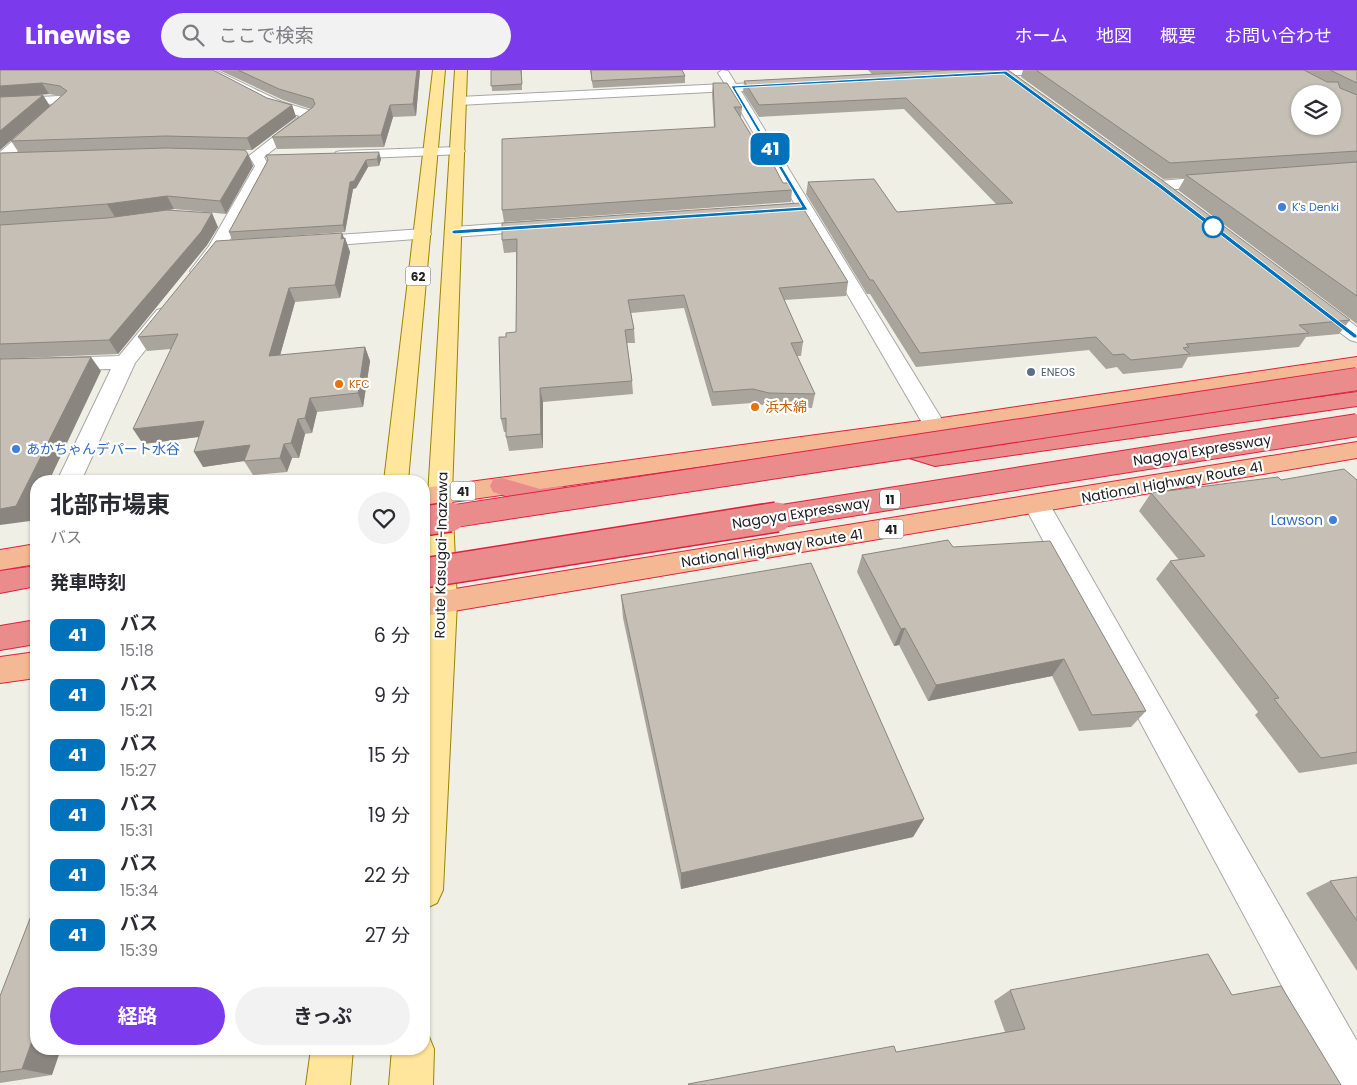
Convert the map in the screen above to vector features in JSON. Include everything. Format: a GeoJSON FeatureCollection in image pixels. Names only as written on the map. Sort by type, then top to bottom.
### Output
{"type":"FeatureCollection","features":[{"type":"Feature","properties":{"kind":"highway","name":"41"},"geometry":{"type":"LineString","coordinates":[[432,496],[935,426],[1357,363]]}},
{"type":"Feature","properties":{"kind":"highway"},"geometry":{"type":"LineString","coordinates":[[430,519],[1357,379]]}},
{"type":"Feature","properties":{"kind":"highway"},"geometry":{"type":"LineString","coordinates":[[502,486],[539,498],[892,445],[935,458],[1357,399]]}},
{"type":"Feature","properties":{"kind":"highway","name":"Nagoya Expressway"},"geometry":{"type":"LineString","coordinates":[[430,572],[1357,425]]}},
{"type":"Feature","properties":{"kind":"highway","name":"National Highway Route 41"},"geometry":{"type":"LineString","coordinates":[[433,604],[1037,505],[1357,450]]}},
{"type":"Feature","properties":{"kind":"highway"},"geometry":{"type":"LineString","coordinates":[[0,560],[30,559]]}},
{"type":"Feature","properties":{"kind":"highway"},"geometry":{"type":"LineString","coordinates":[[0,582],[30,563]]}},
{"type":"Feature","properties":{"kind":"highway"},"geometry":{"type":"LineString","coordinates":[[0,638],[30,633]]}},
{"type":"Feature","properties":{"kind":"highway"},"geometry":{"type":"LineString","coordinates":[[0,670],[30,666]]}},
{"type":"Feature","properties":{"kind":"main road","name":"62"},"geometry":{"type":"LineString","coordinates":[[397,475],[440,70]]}},
{"type":"Feature","properties":{"kind":"main road","name":"Route Kasugai-Inazawa"},"geometry":{"type":"LineString","coordinates":[[430,699],[433,604],[432,496],[454,232],[461,70]]}},
{"type":"Feature","properties":{"kind":"main road"},"geometry":{"type":"LineString","coordinates":[[328,1085],[331,1055]]}},
{"type":"Feature","properties":{"kind":"main road"},"geometry":{"type":"LineString","coordinates":[[411,1085],[413,1055]]}},
{"type":"Feature","properties":{"kind":"street"},"geometry":{"type":"LineString","coordinates":[[206,70],[277,105],[310,115],[256,156]]}},
{"type":"Feature","properties":{"kind":"street"},"geometry":{"type":"LineString","coordinates":[[722,70],[935,426]]}},
{"type":"Feature","properties":{"kind":"street"},"geometry":{"type":"LineString","coordinates":[[966,74],[1049,70]]}},
{"type":"Feature","properties":{"kind":"street"},"geometry":{"type":"LineString","coordinates":[[1003,71],[1028,89]]}},
{"type":"Feature","properties":{"kind":"street"},"geometry":{"type":"LineString","coordinates":[[459,101],[791,84]]}},
{"type":"Feature","properties":{"kind":"street"},"geometry":{"type":"LineString","coordinates":[[0,103],[59,100],[64,102],[0,160]]}},
{"type":"Feature","properties":{"kind":"street"},"geometry":{"type":"LineString","coordinates":[[323,155],[458,151]]}},
{"type":"Feature","properties":{"kind":"street"},"geometry":{"type":"LineString","coordinates":[[238,156],[275,156]]}},
{"type":"Feature","properties":{"kind":"street"},"geometry":{"type":"LineString","coordinates":[[186,286],[217,248],[232,222],[262,166],[256,156]]}},
{"type":"Feature","properties":{"kind":"street"},"geometry":{"type":"LineString","coordinates":[[0,160],[19,160]]}},
{"type":"Feature","properties":{"kind":"street"},"geometry":{"type":"LineString","coordinates":[[1144,174],[1175,198]]}},
{"type":"Feature","properties":{"kind":"street"},"geometry":{"type":"LineString","coordinates":[[1160,186],[1229,181]]}},
{"type":"Feature","properties":{"kind":"street"},"geometry":{"type":"LineString","coordinates":[[786,210],[806,208]]}},
{"type":"Feature","properties":{"kind":"street"},"geometry":{"type":"LineString","coordinates":[[213,220],[232,222]]}},
{"type":"Feature","properties":{"kind":"street"},"geometry":{"type":"LineString","coordinates":[[454,232],[552,226]]}},
{"type":"Feature","properties":{"kind":"street"},"geometry":{"type":"LineString","coordinates":[[296,242],[423,234]]}},
{"type":"Feature","properties":{"kind":"street"},"geometry":{"type":"LineString","coordinates":[[217,248],[237,246]]}},
{"type":"Feature","properties":{"kind":"street"},"geometry":{"type":"LineString","coordinates":[[1302,294],[1357,336]]}},
{"type":"Feature","properties":{"kind":"street"},"geometry":{"type":"LineString","coordinates":[[72,475],[124,362],[174,301]]}},
{"type":"Feature","properties":{"kind":"street"},"geometry":{"type":"LineString","coordinates":[[0,366],[124,362]]}},
{"type":"Feature","properties":{"kind":"street"},"geometry":{"type":"LineString","coordinates":[[1037,505],[1357,1083]]}},
{"type":"Feature","properties":{"kind":"building"},"geometry":{"type":"Polygon","coordinates":[[[0,70],[213,70],[267,98],[292,105],[247,138],[166,136],[11,141],[67,91],[60,86],[42,83],[0,86],[0,70]]]}},
{"type":"Feature","properties":{"kind":"building"},"geometry":{"type":"Polygon","coordinates":[[[238,70],[417,70],[413,104],[390,105],[381,135],[272,137],[312,108],[315,104],[313,99],[279,89],[238,70]]]}},
{"type":"Feature","properties":{"kind":"building"},"geometry":{"type":"Polygon","coordinates":[[[491,70],[521,70],[522,84],[491,86],[491,70]]]}},
{"type":"Feature","properties":{"kind":"building"},"geometry":{"type":"Polygon","coordinates":[[[591,70],[682,70],[685,76],[592,81],[591,70]]]}},
{"type":"Feature","properties":{"kind":"building"},"geometry":{"type":"Polygon","coordinates":[[[953,70],[1008,70],[1159,178],[1350,320],[1299,325],[1309,333],[1186,344],[1189,347],[1183,348],[1190,354],[1131,360],[1124,354],[1113,355],[1096,337],[920,353],[873,280],[870,280],[808,182],[874,179],[897,212],[1013,203],[906,98],[759,105],[744,81],[953,70]]]}},
{"type":"Feature","properties":{"kind":"building"},"geometry":{"type":"Polygon","coordinates":[[[1036,70],[1304,70],[1327,82],[1338,82],[1339,85],[1291,85],[1291,135],[1341,135],[1341,88],[1357,95],[1357,151],[1170,163],[1036,70]]]}},
{"type":"Feature","properties":{"kind":"building"},"geometry":{"type":"Polygon","coordinates":[[[1330,70],[1357,70],[1357,83],[1330,70]]]}},
{"type":"Feature","properties":{"kind":"building"},"geometry":{"type":"Polygon","coordinates":[[[713,83],[727,83],[742,107],[734,107],[769,164],[773,164],[783,183],[788,183],[792,190],[502,210],[502,139],[715,127],[713,83]]]}},
{"type":"Feature","properties":{"kind":"building"},"geometry":{"type":"Polygon","coordinates":[[[43,95],[0,131],[0,97],[43,95]]]}},
{"type":"Feature","properties":{"kind":"building"},"geometry":{"type":"Polygon","coordinates":[[[166,148],[245,150],[248,154],[220,201],[167,196],[107,204],[0,212],[0,153],[166,148]]]}},
{"type":"Feature","properties":{"kind":"building"},"geometry":{"type":"Polygon","coordinates":[[[379,152],[377,159],[366,160],[354,181],[350,182],[343,225],[229,232],[268,160],[266,155],[379,152]]]}},
{"type":"Feature","properties":{"kind":"building"},"geometry":{"type":"Polygon","coordinates":[[[1357,162],[1357,296],[1186,175],[1357,162]]]}},
{"type":"Feature","properties":{"kind":"building"},"geometry":{"type":"Polygon","coordinates":[[[800,203],[848,282],[779,288],[803,342],[791,343],[815,394],[769,393],[753,389],[713,392],[684,295],[628,300],[634,329],[625,330],[632,381],[540,388],[541,434],[506,437],[506,418],[501,419],[499,337],[506,337],[506,333],[516,332],[517,239],[502,240],[502,223],[800,203]]]}},
{"type":"Feature","properties":{"kind":"building"},"geometry":{"type":"Polygon","coordinates":[[[167,210],[212,213],[201,232],[109,340],[0,344],[0,225],[107,218],[167,210]]]}},
{"type":"Feature","properties":{"kind":"building"},"geometry":{"type":"Polygon","coordinates":[[[342,233],[341,239],[345,238],[335,285],[289,288],[269,356],[365,347],[358,393],[310,398],[305,418],[298,419],[291,443],[284,444],[280,458],[244,461],[250,445],[194,452],[204,421],[133,429],[178,334],[138,337],[216,241],[342,233]]]}},
{"type":"Feature","properties":{"kind":"building"},"geometry":{"type":"Polygon","coordinates":[[[91,357],[16,506],[0,509],[0,359],[91,357]]]}},
{"type":"Feature","properties":{"kind":"building"},"geometry":{"type":"Polygon","coordinates":[[[1344,469],[1357,480],[1357,752],[1321,758],[1274,699],[1279,698],[1170,561],[1205,556],[1151,493],[1278,477],[1281,480],[1344,469]]]}},
{"type":"Feature","properties":{"kind":"building"},"geometry":{"type":"Polygon","coordinates":[[[948,540],[953,547],[1050,541],[1146,711],[1092,715],[1064,659],[936,685],[905,628],[901,629],[862,555],[948,540]]]}},
{"type":"Feature","properties":{"kind":"building"},"geometry":{"type":"Polygon","coordinates":[[[811,563],[924,819],[681,873],[621,595],[811,563]]]}},
{"type":"Feature","properties":{"kind":"building"},"geometry":{"type":"Polygon","coordinates":[[[1357,877],[1357,921],[1330,881],[1357,877]]]}},
{"type":"Feature","properties":{"kind":"building"},"geometry":{"type":"Polygon","coordinates":[[[30,918],[30,1047],[22,1069],[0,1072],[0,996],[30,918]]]}},
{"type":"Feature","properties":{"kind":"building"},"geometry":{"type":"Polygon","coordinates":[[[1208,954],[1232,995],[1281,986],[1341,1085],[688,1084],[894,1046],[896,1052],[1025,1029],[1010,990],[1208,954]]]}},
{"type":"Feature","properties":{"kind":"bus line","name":"41"},"geometry":{"type":"LineString","coordinates":[[454,232],[806,208],[733,87],[1004,72],[1160,186],[1357,336]]}},
{"type":"Feature","properties":{"kind":"place","name":"K's Denki"},"geometry":{"type":"Point","coordinates":[1282,207]}},
{"type":"Feature","properties":{"kind":"place","name":"ENEOS"},"geometry":{"type":"Point","coordinates":[1031,372]}},
{"type":"Feature","properties":{"kind":"place","name":"KFC"},"geometry":{"type":"Point","coordinates":[339,384]}},
{"type":"Feature","properties":{"kind":"place","name":"浜木綿"},"geometry":{"type":"Point","coordinates":[755,407]}},
{"type":"Feature","properties":{"kind":"place","name":"あかちゃんデパート水谷"},"geometry":{"type":"Point","coordinates":[16,449]}},
{"type":"Feature","properties":{"kind":"place","name":"Lawson"},"geometry":{"type":"Point","coordinates":[1333,520]}}]}
